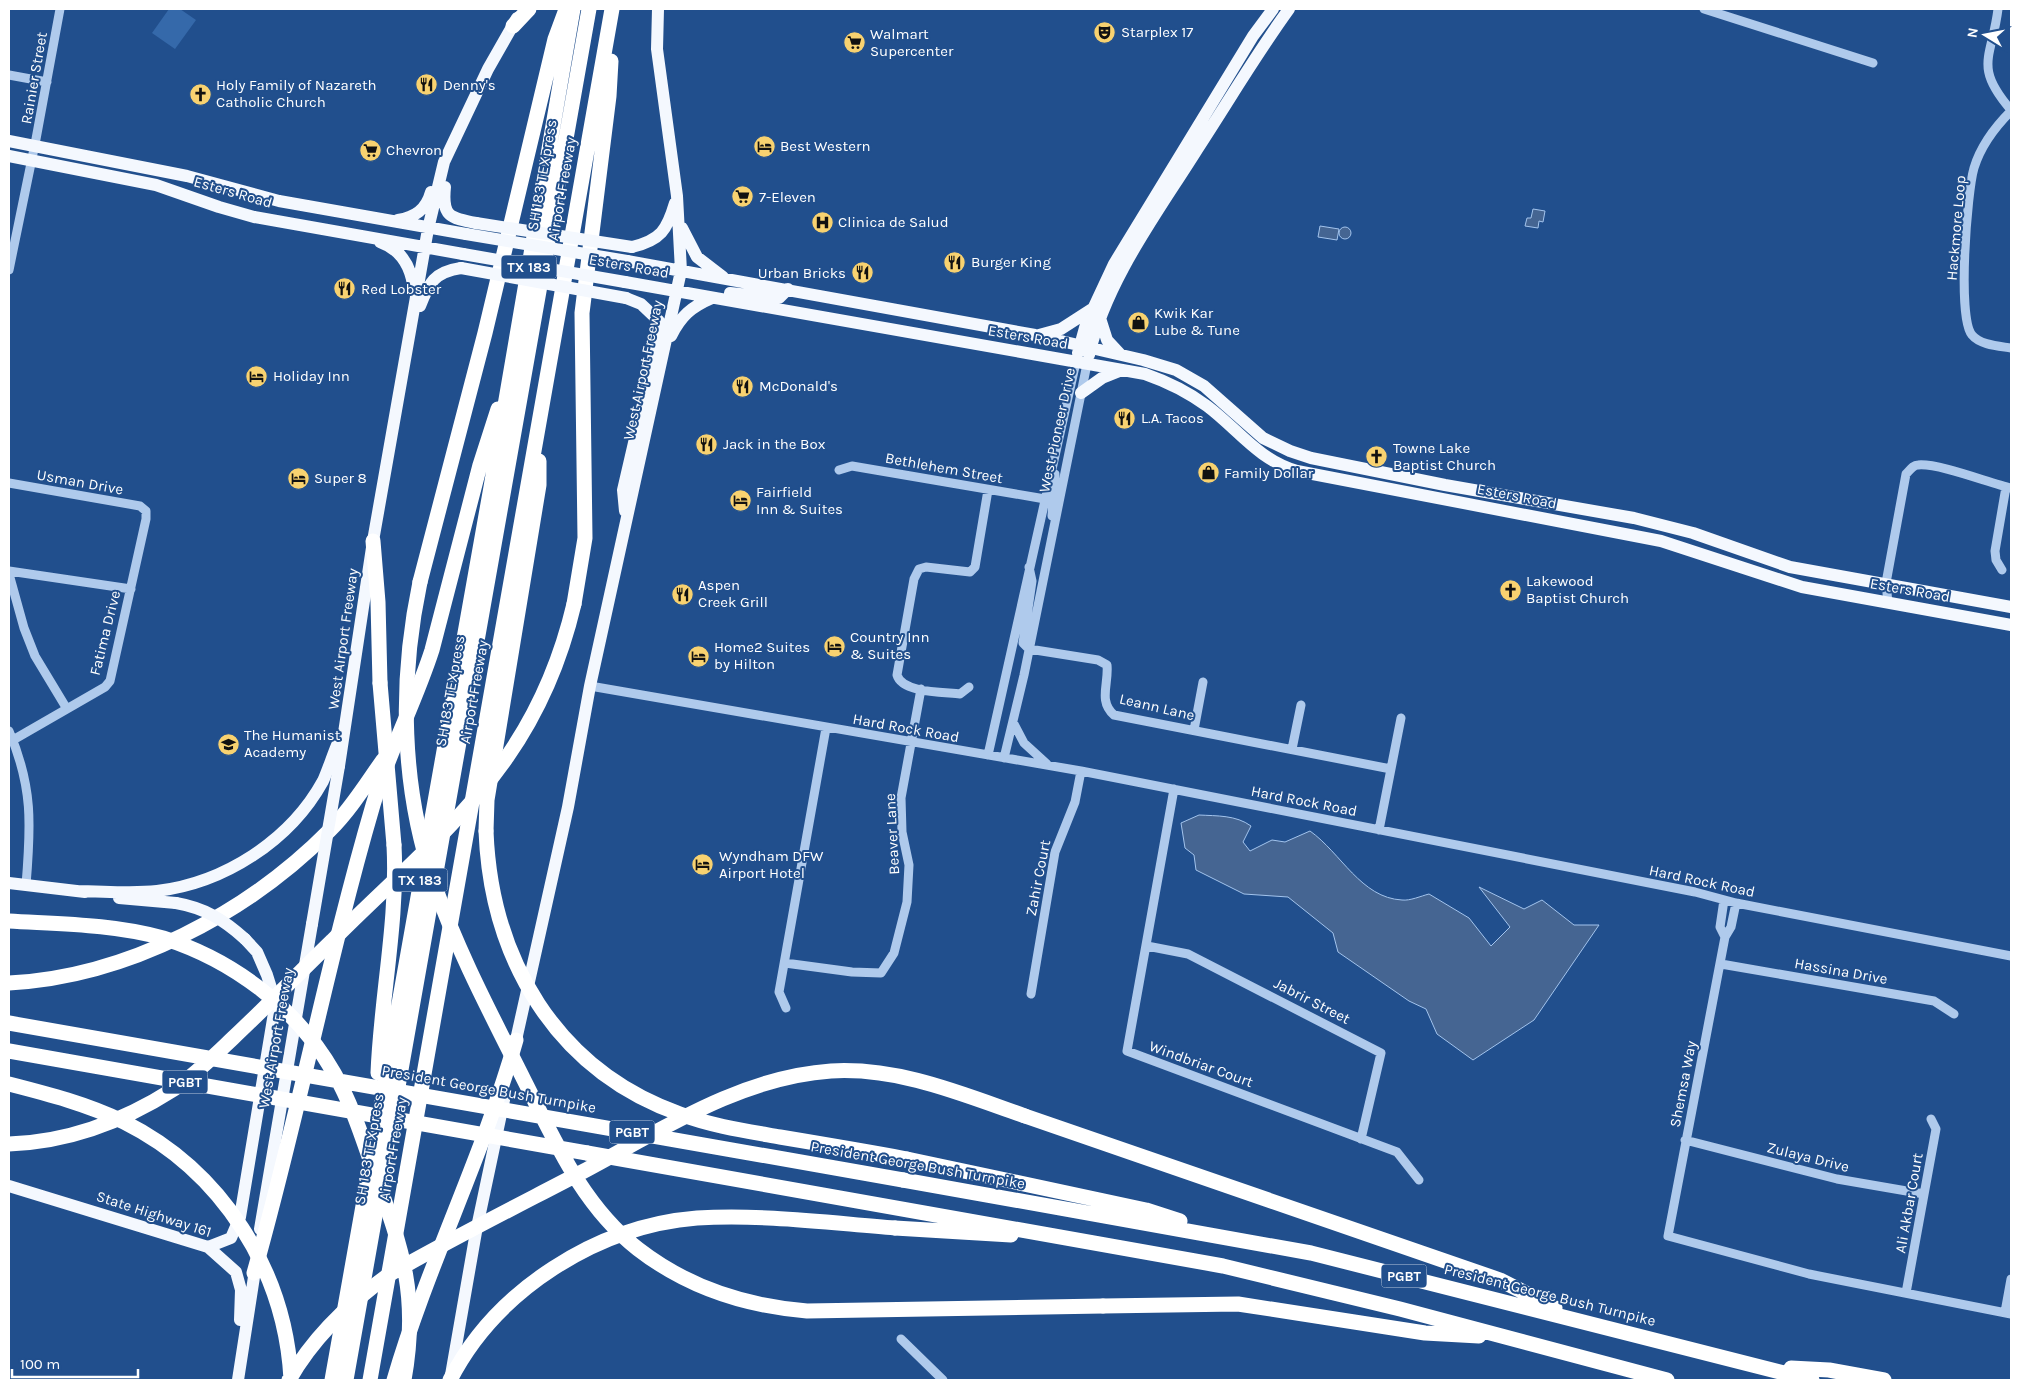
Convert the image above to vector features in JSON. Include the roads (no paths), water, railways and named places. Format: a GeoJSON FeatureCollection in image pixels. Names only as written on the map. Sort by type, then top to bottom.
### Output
{"type":"FeatureCollection","features":[{"type":"Feature","properties":{"kind":"highway"},"geometry":{"type":"LineString","coordinates":[[513,26],[529,9]]}},
{"type":"Feature","properties":{"kind":"highway"},"geometry":{"type":"LineString","coordinates":[[567,9],[555,39],[485,333],[420,582],[409,651],[406,729],[412,796],[426,856],[456,939],[564,1158],[581,1187],[603,1216],[638,1248],[679,1275],[724,1295],[766,1306],[807,1311],[1238,1304],[1432,1334],[1513,1339]]}},
{"type":"Feature","properties":{"kind":"highway","name":"Airport Freeway"},"geometry":{"type":"LineString","coordinates":[[332,1380],[510,380],[573,9]]}},
{"type":"Feature","properties":{"kind":"highway","name":"SH 183 TEXpress"},"geometry":{"type":"LineString","coordinates":[[346,1380],[589,9]]}},
{"type":"Feature","properties":{"kind":"highway","name":"SH 183 TEXpress"},"geometry":{"type":"LineString","coordinates":[[355,1380],[596,9]]}},
{"type":"Feature","properties":{"kind":"highway"},"geometry":{"type":"LineString","coordinates":[[9,1144],[42,1141],[94,1129],[142,1108],[190,1076],[247,1025],[439,835],[492,777],[521,736],[547,687],[564,641],[574,604],[585,538],[582,313],[609,96],[613,9]]}},
{"type":"Feature","properties":{"kind":"highway","name":"Airport Freeway"},"geometry":{"type":"LineString","coordinates":[[370,1380],[613,9]]}},
{"type":"Feature","properties":{"kind":"highway"},"geometry":{"type":"LineString","coordinates":[[254,1273],[269,1220],[343,911],[374,802],[396,740],[423,679],[490,430],[510,380]]}},
{"type":"Feature","properties":{"kind":"highway"},"geometry":{"type":"LineString","coordinates":[[540,413],[539,485],[489,792],[486,831],[491,889],[497,917],[514,961],[541,1010],[560,1034],[598,1070],[647,1101],[715,1125],[906,1159],[1146,1210],[1224,1236]]}},
{"type":"Feature","properties":{"kind":"highway"},"geometry":{"type":"LineString","coordinates":[[373,541],[378,602],[380,683],[394,845],[395,902],[380,1036],[375,1131]]}},
{"type":"Feature","properties":{"kind":"highway"},"geometry":{"type":"LineString","coordinates":[[9,983],[102,967],[138,955],[190,932],[270,882],[331,829],[360,794],[396,740]]}},
{"type":"Feature","properties":{"kind":"highway"},"geometry":{"type":"LineString","coordinates":[[9,920],[120,930],[162,938],[187,947],[210,957],[251,982],[304,1029],[334,1072],[347,1098],[400,1246],[411,1308],[411,1332],[404,1380]]}},
{"type":"Feature","properties":{"kind":"highway","name":"President George Bush Turnpike"},"geometry":{"type":"LineString","coordinates":[[9,1023],[1224,1236],[1354,1263],[1812,1380]]}},
{"type":"Feature","properties":{"kind":"highway"},"geometry":{"type":"LineString","coordinates":[[394,1380],[417,1311],[485,1133],[516,1040]]}},
{"type":"Feature","properties":{"kind":"highway","name":"PGBT"},"geometry":{"type":"LineString","coordinates":[[9,1052],[1060,1236],[1261,1274],[1667,1380]]}},
{"type":"Feature","properties":{"kind":"highway"},"geometry":{"type":"LineString","coordinates":[[290,1380],[313,1344],[329,1324],[365,1292],[390,1274],[627,1148],[739,1092],[772,1081],[831,1071],[873,1072],[919,1080],[1500,1280],[1583,1322]]}},
{"type":"Feature","properties":{"kind":"highway"},"geometry":{"type":"LineString","coordinates":[[9,1084],[78,1103],[124,1122],[167,1149],[202,1179],[230,1211],[248,1237],[266,1270],[277,1299],[286,1334],[290,1380]]}},
{"type":"Feature","properties":{"kind":"highway"},"geometry":{"type":"LineString","coordinates":[[450,1380],[483,1332],[518,1295],[538,1279],[571,1258],[627,1233],[672,1222],[722,1217],[976,1234],[1060,1236]]}},
{"type":"Feature","properties":{"kind":"highway"},"geometry":{"type":"LineString","coordinates":[[1762,1367],[1819,1369],[1884,1380]]}},
{"type":"Feature","properties":{"kind":"main road","name":"West Airport Freeway"},"geometry":{"type":"LineString","coordinates":[[237,1380],[290,1044],[348,719],[373,541],[428,229],[444,162],[488,69],[522,9]]}},
{"type":"Feature","properties":{"kind":"main road","name":"West Airport Freeway"},"geometry":{"type":"LineString","coordinates":[[450,1380],[476,1232],[568,806],[590,686],[681,271],[680,222],[657,49],[658,9]]}},
{"type":"Feature","properties":{"kind":"main road","name":"West Pioneer Drive"},"geometry":{"type":"LineString","coordinates":[[1081,363],[1096,312],[1114,264],[1253,36],[1273,9]]}},
{"type":"Feature","properties":{"kind":"main road","name":"West Pioneer Drive"},"geometry":{"type":"LineString","coordinates":[[1096,312],[1167,197],[1289,9]]}},
{"type":"Feature","properties":{"kind":"main road","name":"Esters Road"},"geometry":{"type":"LineString","coordinates":[[9,141],[187,176],[279,201],[428,229],[788,289],[1085,346],[1176,370],[1204,386],[1263,438],[1290,451],[1334,463],[1658,523],[1693,533],[1790,567],[2011,607]]}},
{"type":"Feature","properties":{"kind":"main road","name":"Esters Road"},"geometry":{"type":"LineString","coordinates":[[9,156],[156,185],[254,217],[1123,370],[1165,381],[1184,390],[1208,407],[1266,458],[1279,466],[1661,541],[1721,559],[1780,581],[2011,625]]}},
{"type":"Feature","properties":{"kind":"main road"},"geometry":{"type":"LineString","coordinates":[[444,162],[446,184],[443,206],[449,215],[476,223],[632,247],[650,243],[660,235],[669,223],[677,196]]}},
{"type":"Feature","properties":{"kind":"main road"},"geometry":{"type":"LineString","coordinates":[[393,221],[412,217],[424,208],[437,173],[444,162]]}},
{"type":"Feature","properties":{"kind":"main road"},"geometry":{"type":"LineString","coordinates":[[680,222],[697,257],[725,279]]}},
{"type":"Feature","properties":{"kind":"main road"},"geometry":{"type":"LineString","coordinates":[[363,236],[386,244],[400,255],[410,268],[415,304]]}},
{"type":"Feature","properties":{"kind":"main road"},"geometry":{"type":"LineString","coordinates":[[411,330],[434,278],[447,270],[461,268],[626,298],[641,304],[659,321],[652,365],[623,490],[626,524]]}},
{"type":"Feature","properties":{"kind":"main road"},"geometry":{"type":"LineString","coordinates":[[664,349],[683,315],[694,306],[731,292],[779,298],[788,289]]}},
{"type":"Feature","properties":{"kind":"main road"},"geometry":{"type":"LineString","coordinates":[[784,310],[788,289]]}},
{"type":"Feature","properties":{"kind":"main road"},"geometry":{"type":"LineString","coordinates":[[850,322],[867,319],[892,320],[902,318],[908,312]]}},
{"type":"Feature","properties":{"kind":"main road"},"geometry":{"type":"LineString","coordinates":[[905,332],[908,312]]}},
{"type":"Feature","properties":{"kind":"main road"},"geometry":{"type":"LineString","coordinates":[[1035,336],[1060,329],[1096,312],[1107,340],[1122,355]]}},
{"type":"Feature","properties":{"kind":"main road"},"geometry":{"type":"LineString","coordinates":[[1081,393],[1102,378],[1123,370]]}},
{"type":"Feature","properties":{"kind":"main road"},"geometry":{"type":"LineString","coordinates":[[1332,477],[1334,463]]}},
{"type":"Feature","properties":{"kind":"main road"},"geometry":{"type":"LineString","coordinates":[[1465,502],[1467,489]]}},
{"type":"Feature","properties":{"kind":"main road"},"geometry":{"type":"LineString","coordinates":[[76,891],[156,891],[189,884],[233,868],[274,840],[297,817],[322,781],[348,719]]}},
{"type":"Feature","properties":{"kind":"main road"},"geometry":{"type":"LineString","coordinates":[[9,883],[139,901],[176,902],[203,909],[216,916],[246,939],[257,952],[272,991],[273,1028],[240,1218],[231,1238],[208,1247]]}},
{"type":"Feature","properties":{"kind":"main road","name":"State Highway 161"},"geometry":{"type":"LineString","coordinates":[[9,1186],[208,1247],[231,1266],[239,1281],[241,1300],[237,1380]]}},
{"type":"Feature","properties":{"kind":"street","name":"Rainier Street"},"geometry":{"type":"LineString","coordinates":[[9,270],[48,82],[60,9]]}},
{"type":"Feature","properties":{"kind":"street"},"geometry":{"type":"LineString","coordinates":[[1704,9],[1873,64]]}},
{"type":"Feature","properties":{"kind":"street"},"geometry":{"type":"LineString","coordinates":[[1998,9],[1988,67],[1992,85],[2011,110]]}},
{"type":"Feature","properties":{"kind":"street"},"geometry":{"type":"LineString","coordinates":[[9,74],[48,82]]}},
{"type":"Feature","properties":{"kind":"street","name":"Hackmore Loop"},"geometry":{"type":"LineString","coordinates":[[2011,110],[1995,128],[1980,152],[1974,169],[1968,215],[1964,296],[1968,329],[1973,336],[1980,340],[2011,348]]}},
{"type":"Feature","properties":{"kind":"street","name":"West Pioneer Drive"},"geometry":{"type":"LineString","coordinates":[[1004,758],[1029,649],[1081,393],[1081,363]]}},
{"type":"Feature","properties":{"kind":"street","name":"West Pioneer Drive"},"geometry":{"type":"LineString","coordinates":[[988,756],[1052,464],[1081,363]]}},
{"type":"Feature","properties":{"kind":"street"},"geometry":{"type":"LineString","coordinates":[[1052,464],[1055,476],[1052,518],[1055,522]]}},
{"type":"Feature","properties":{"kind":"street"},"geometry":{"type":"LineString","coordinates":[[1888,603],[1886,583],[1906,474],[1917,464],[1931,466],[2009,488],[1995,551],[1996,560],[2002,570]]}},
{"type":"Feature","properties":{"kind":"street","name":"Bethlehem Street"},"geometry":{"type":"LineString","coordinates":[[839,470],[852,466],[1045,499]]}},
{"type":"Feature","properties":{"kind":"street","name":"Usman Drive"},"geometry":{"type":"LineString","coordinates":[[9,484],[140,506],[146,511]]}},
{"type":"Feature","properties":{"kind":"street"},"geometry":{"type":"LineString","coordinates":[[969,687],[960,694],[921,690],[904,686],[897,676],[914,580],[920,570],[926,567],[970,572],[975,567],[988,490]]}},
{"type":"Feature","properties":{"kind":"street","name":"Fatima Drive"},"geometry":{"type":"LineString","coordinates":[[13,740],[105,687],[110,681],[146,511]]}},
{"type":"Feature","properties":{"kind":"street"},"geometry":{"type":"LineString","coordinates":[[1029,568],[1032,581],[1023,643],[1029,649]]}},
{"type":"Feature","properties":{"kind":"street"},"geometry":{"type":"LineString","coordinates":[[67,709],[35,656],[24,628],[9,572],[130,589]]}},
{"type":"Feature","properties":{"kind":"street"},"geometry":{"type":"LineString","coordinates":[[1874,600],[1886,583]]}},
{"type":"Feature","properties":{"kind":"street","name":"Leann Lane"},"geometry":{"type":"LineString","coordinates":[[1029,649],[1098,660],[1106,665],[1108,676],[1104,699],[1107,708],[1114,715],[1391,769]]}},
{"type":"Feature","properties":{"kind":"street"},"geometry":{"type":"LineString","coordinates":[[1194,730],[1203,682]]}},
{"type":"Feature","properties":{"kind":"street","name":"Hard Rock Road"},"geometry":{"type":"LineString","coordinates":[[590,686],[1081,771],[1695,892],[1736,903],[2011,956]]}},
{"type":"Feature","properties":{"kind":"street"},"geometry":{"type":"LineString","coordinates":[[911,742],[921,690]]}},
{"type":"Feature","properties":{"kind":"street"},"geometry":{"type":"LineString","coordinates":[[1292,749],[1301,705]]}},
{"type":"Feature","properties":{"kind":"street"},"geometry":{"type":"LineString","coordinates":[[1379,830],[1401,718]]}},
{"type":"Feature","properties":{"kind":"street"},"geometry":{"type":"LineString","coordinates":[[1013,722],[1024,743],[1047,765]]}},
{"type":"Feature","properties":{"kind":"street"},"geometry":{"type":"LineString","coordinates":[[786,1008],[779,992],[826,728]]}},
{"type":"Feature","properties":{"kind":"street"},"geometry":{"type":"LineString","coordinates":[[9,731],[25,772],[29,803],[31,831],[26,885]]}},
{"type":"Feature","properties":{"kind":"street","name":"Beaver Lane"},"geometry":{"type":"LineString","coordinates":[[784,963],[852,972],[881,973],[894,953],[907,902],[909,865],[902,832],[902,798],[911,742]]}},
{"type":"Feature","properties":{"kind":"street","name":"Zahir Court"},"geometry":{"type":"LineString","coordinates":[[1031,994],[1055,852],[1075,802],[1081,771]]}},
{"type":"Feature","properties":{"kind":"street","name":"Windbriar Court"},"geometry":{"type":"LineString","coordinates":[[1174,789],[1127,1051],[1397,1152],[1419,1180]]}},
{"type":"Feature","properties":{"kind":"street","name":"Shemsa Way"},"geometry":{"type":"LineString","coordinates":[[1724,900],[1720,926],[1725,937]]}},
{"type":"Feature","properties":{"kind":"street","name":"Shemsa Way"},"geometry":{"type":"LineString","coordinates":[[1736,903],[1731,927],[1725,937],[1668,1236],[1809,1274],[1906,1293]]}},
{"type":"Feature","properties":{"kind":"street","name":"Jabrir Street"},"geometry":{"type":"LineString","coordinates":[[1147,946],[1188,954],[1381,1053],[1361,1138]]}},
{"type":"Feature","properties":{"kind":"street","name":"Hassina Drive"},"geometry":{"type":"LineString","coordinates":[[1721,964],[1934,1001],[1954,1014]]}},
{"type":"Feature","properties":{"kind":"street","name":"Ali Akbar Court"},"geometry":{"type":"LineString","coordinates":[[1906,1293],[1936,1129],[1931,1119]]}},
{"type":"Feature","properties":{"kind":"street","name":"Zulaya Drive"},"geometry":{"type":"LineString","coordinates":[[1685,1140],[1837,1179],[1924,1194]]}},
{"type":"Feature","properties":{"kind":"street"},"geometry":{"type":"LineString","coordinates":[[1906,1293],[2008,1313],[2011,1279]]}},
{"type":"Feature","properties":{"kind":"street"},"geometry":{"type":"LineString","coordinates":[[901,1339],[943,1380]]}},
{"type":"Feature","properties":{"kind":"place","name":"Starplex 17"},"geometry":{"type":"Point","coordinates":[1105,32]}},
{"type":"Feature","properties":{"kind":"place","name":"Walmart Supercenter"},"geometry":{"type":"Point","coordinates":[854,43]}},
{"type":"Feature","properties":{"kind":"place","name":"Denny's"},"geometry":{"type":"Point","coordinates":[427,85]}},
{"type":"Feature","properties":{"kind":"place","name":"Holy Family of Nazareth Catholic Church"},"geometry":{"type":"Point","coordinates":[200,94]}},
{"type":"Feature","properties":{"kind":"place","name":"Best Western"},"geometry":{"type":"Point","coordinates":[764,146]}},
{"type":"Feature","properties":{"kind":"place","name":"Chevron"},"geometry":{"type":"Point","coordinates":[370,150]}},
{"type":"Feature","properties":{"kind":"place","name":"7-Eleven"},"geometry":{"type":"Point","coordinates":[743,197]}},
{"type":"Feature","properties":{"kind":"place","name":"Clinica de Salud"},"geometry":{"type":"Point","coordinates":[822,222]}},
{"type":"Feature","properties":{"kind":"place","name":"Burger King"},"geometry":{"type":"Point","coordinates":[955,262]}},
{"type":"Feature","properties":{"kind":"place","name":"Urban Bricks"},"geometry":{"type":"Point","coordinates":[862,273]}},
{"type":"Feature","properties":{"kind":"place","name":"Red Lobster"},"geometry":{"type":"Point","coordinates":[345,289]}},
{"type":"Feature","properties":{"kind":"place","name":"Kwik Kar Lube & Tune"},"geometry":{"type":"Point","coordinates":[1138,322]}},
{"type":"Feature","properties":{"kind":"place","name":"Holiday Inn"},"geometry":{"type":"Point","coordinates":[257,376]}},
{"type":"Feature","properties":{"kind":"place","name":"McDonald's"},"geometry":{"type":"Point","coordinates":[743,386]}},
{"type":"Feature","properties":{"kind":"place","name":"L.A. Tacos"},"geometry":{"type":"Point","coordinates":[1125,418]}},
{"type":"Feature","properties":{"kind":"place","name":"Jack in the Box"},"geometry":{"type":"Point","coordinates":[707,444]}},
{"type":"Feature","properties":{"kind":"place","name":"Towne Lake Baptist Church"},"geometry":{"type":"Point","coordinates":[1377,457]}},
{"type":"Feature","properties":{"kind":"place","name":"Family Dollar"},"geometry":{"type":"Point","coordinates":[1208,473]}},
{"type":"Feature","properties":{"kind":"place","name":"Super 8"},"geometry":{"type":"Point","coordinates":[298,478]}},
{"type":"Feature","properties":{"kind":"place","name":"Fairfield Inn & Suites"},"geometry":{"type":"Point","coordinates":[740,501]}},
{"type":"Feature","properties":{"kind":"place","name":"Lakewood Baptist Church"},"geometry":{"type":"Point","coordinates":[1510,590]}},
{"type":"Feature","properties":{"kind":"place","name":"Aspen Creek Grill"},"geometry":{"type":"Point","coordinates":[682,594]}},
{"type":"Feature","properties":{"kind":"place","name":"Country Inn & Suites"},"geometry":{"type":"Point","coordinates":[834,646]}},
{"type":"Feature","properties":{"kind":"place","name":"Home2 Suites by Hilton"},"geometry":{"type":"Point","coordinates":[698,656]}},
{"type":"Feature","properties":{"kind":"place","name":"The Humanist Academy"},"geometry":{"type":"Point","coordinates":[228,744]}},
{"type":"Feature","properties":{"kind":"place","name":"Wyndham DFW Airport Hotel"},"geometry":{"type":"Point","coordinates":[703,865]}}]}
